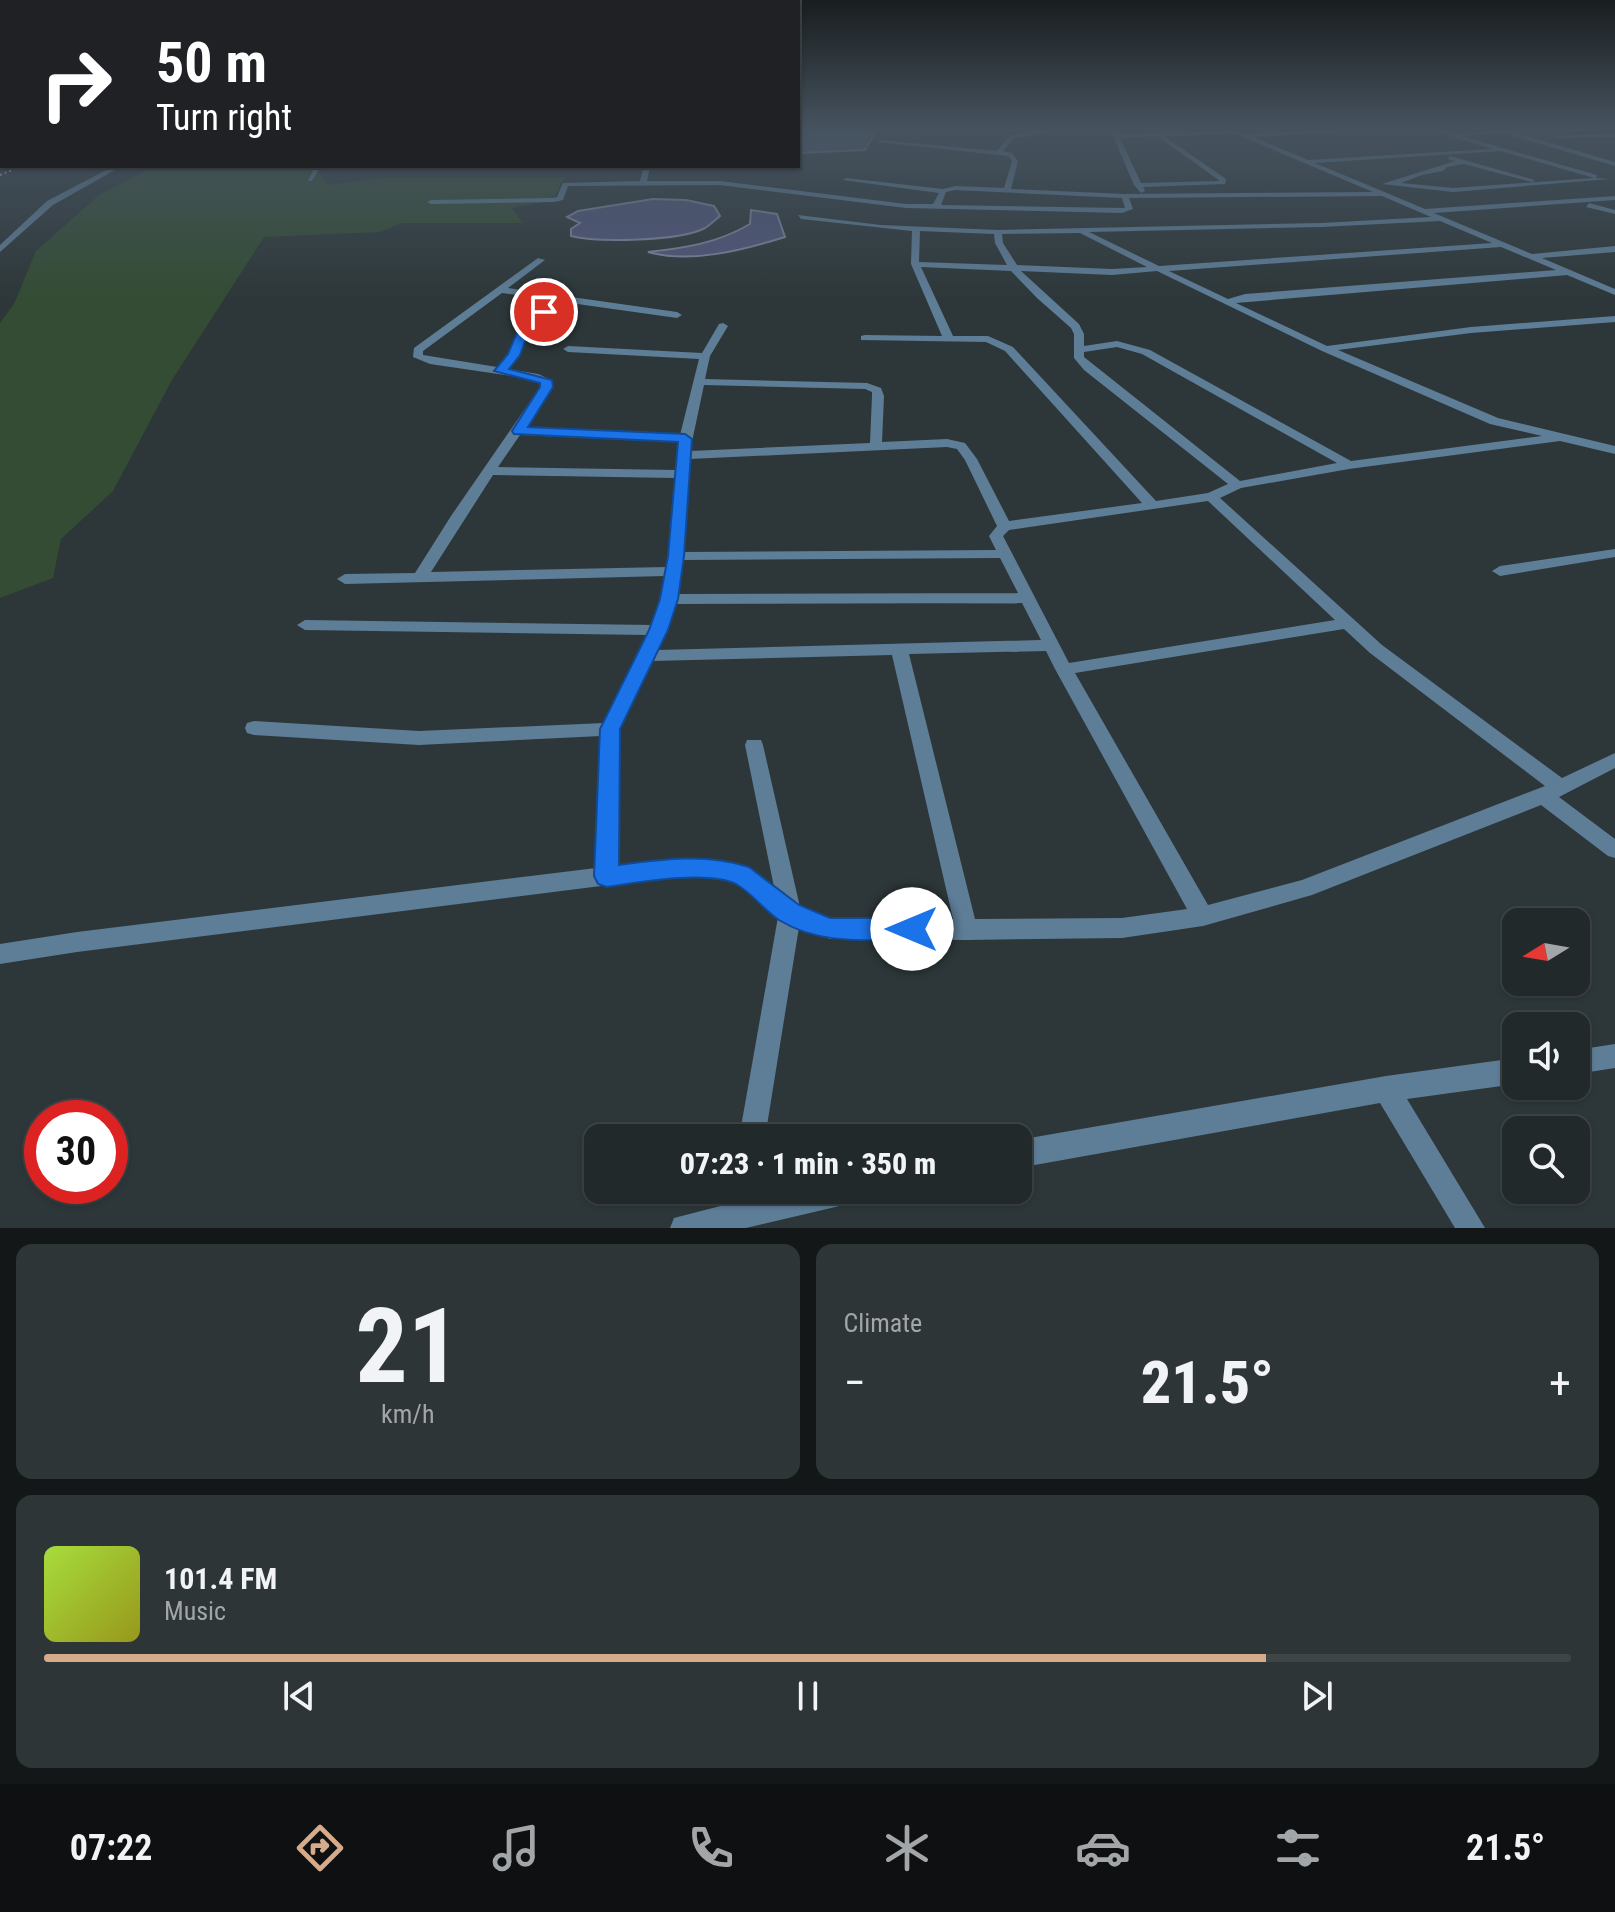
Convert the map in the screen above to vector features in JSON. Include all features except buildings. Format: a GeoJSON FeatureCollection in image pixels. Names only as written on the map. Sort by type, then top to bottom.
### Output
{"type":"FeatureCollection","features":[{"type":"Feature","properties":{"kind":"street"},"geometry":{"type":"LineString","coordinates":[[0,249],[50,203],[81,186]]}},
{"type":"Feature","properties":{"kind":"street"},"geometry":{"type":"LineString","coordinates":[[431,202],[554,200],[560,198],[564,186]]}},
{"type":"Feature","properties":{"kind":"street"},"geometry":{"type":"LineString","coordinates":[[755,186],[883,205],[1039,211],[1122,211],[1129,209],[1125,196]]}},
{"type":"Feature","properties":{"kind":"street"},"geometry":{"type":"LineString","coordinates":[[902,186],[943,191],[955,188],[1125,196],[1381,194]]}},
{"type":"Feature","properties":{"kind":"street"},"geometry":{"type":"LineString","coordinates":[[1007,191],[1008,186]]}},
{"type":"Feature","properties":{"kind":"street"},"geometry":{"type":"LineString","coordinates":[[1138,186],[1144,196]]}},
{"type":"Feature","properties":{"kind":"street"},"geometry":{"type":"LineString","coordinates":[[1364,186],[1615,292]]}},
{"type":"Feature","properties":{"kind":"street"},"geometry":{"type":"LineString","coordinates":[[1411,186],[1453,190],[1511,186]]}},
{"type":"Feature","properties":{"kind":"street"},"geometry":{"type":"LineString","coordinates":[[1555,186],[1599,199]]}},
{"type":"Feature","properties":{"kind":"street"},"geometry":{"type":"LineString","coordinates":[[936,207],[943,191]]}},
{"type":"Feature","properties":{"kind":"street"},"geometry":{"type":"LineString","coordinates":[[1039,211],[1040,193]]}},
{"type":"Feature","properties":{"kind":"street"},"geometry":{"type":"LineString","coordinates":[[1418,211],[1615,198]]}},
{"type":"Feature","properties":{"kind":"street"},"geometry":{"type":"LineString","coordinates":[[1575,201],[1615,212]]}},
{"type":"Feature","properties":{"kind":"street"},"geometry":{"type":"LineString","coordinates":[[865,225],[883,205]]}},
{"type":"Feature","properties":{"kind":"street"},"geometry":{"type":"LineString","coordinates":[[977,209],[982,232]]}},
{"type":"Feature","properties":{"kind":"street"},"geometry":{"type":"LineString","coordinates":[[801,217],[865,225],[982,232],[1082,232],[1438,219]]}},
{"type":"Feature","properties":{"kind":"street"},"geometry":{"type":"LineString","coordinates":[[916,229],[915,264],[949,339]]}},
{"type":"Feature","properties":{"kind":"street"},"geometry":{"type":"LineString","coordinates":[[998,232],[999,244],[1027,285],[1075,326],[1079,334],[1079,358],[1088,368],[1237,485]]}},
{"type":"Feature","properties":{"kind":"street"},"geometry":{"type":"LineString","coordinates":[[1082,232],[1326,349],[1494,421],[1615,450]]}},
{"type":"Feature","properties":{"kind":"street"},"geometry":{"type":"LineString","coordinates":[[915,264],[1096,272],[1499,245]]}},
{"type":"Feature","properties":{"kind":"street"},"geometry":{"type":"LineString","coordinates":[[1529,256],[1615,249]]}},
{"type":"Feature","properties":{"kind":"street"},"geometry":{"type":"LineString","coordinates":[[421,576],[489,471],[519,431],[546,387],[546,380],[430,361],[418,357],[418,350],[541,260]]}},
{"type":"Feature","properties":{"kind":"street"},"geometry":{"type":"LineString","coordinates":[[1227,302],[1245,297],[1568,272]]}},
{"type":"Feature","properties":{"kind":"street"},"geometry":{"type":"LineString","coordinates":[[1588,280],[1615,277]]}},
{"type":"Feature","properties":{"kind":"street"},"geometry":{"type":"LineString","coordinates":[[500,290],[677,315]]}},
{"type":"Feature","properties":{"kind":"street"},"geometry":{"type":"LineString","coordinates":[[500,371],[514,355],[527,326],[560,299]]}},
{"type":"Feature","properties":{"kind":"street"},"geometry":{"type":"LineString","coordinates":[[1326,349],[1471,330],[1615,319]]}},
{"type":"Feature","properties":{"kind":"street"},"geometry":{"type":"LineString","coordinates":[[607,876],[610,729],[659,630],[669,599],[685,447],[705,356],[723,326]]}},
{"type":"Feature","properties":{"kind":"street"},"geometry":{"type":"LineString","coordinates":[[865,338],[988,339],[1009,349],[1152,505]]}},
{"type":"Feature","properties":{"kind":"street"},"geometry":{"type":"LineString","coordinates":[[1077,350],[1117,344],[1146,352],[1349,465]]}},
{"type":"Feature","properties":{"kind":"street"},"geometry":{"type":"LineString","coordinates":[[568,349],[705,356]]}},
{"type":"Feature","properties":{"kind":"street"},"geometry":{"type":"LineString","coordinates":[[699,382],[867,386],[877,390],[878,396],[876,445]]}},
{"type":"Feature","properties":{"kind":"street"},"geometry":{"type":"LineString","coordinates":[[519,431],[685,447],[947,443],[961,446],[971,459],[1004,526]]}},
{"type":"Feature","properties":{"kind":"street"},"geometry":{"type":"LineString","coordinates":[[1203,916],[1064,669],[996,536],[1004,526],[1211,497],[1237,485],[1349,465],[1556,438]]}},
{"type":"Feature","properties":{"kind":"street"},"geometry":{"type":"LineString","coordinates":[[489,471],[682,474]]}},
{"type":"Feature","properties":{"kind":"street"},"geometry":{"type":"LineString","coordinates":[[1211,497],[1348,623],[1552,792],[1615,850]]}},
{"type":"Feature","properties":{"kind":"street"},"geometry":{"type":"LineString","coordinates":[[1500,571],[1615,553]]}},
{"type":"Feature","properties":{"kind":"street"},"geometry":{"type":"LineString","coordinates":[[345,579],[675,564],[1003,554]]}},
{"type":"Feature","properties":{"kind":"street"},"geometry":{"type":"LineString","coordinates":[[669,599],[1026,598]]}},
{"type":"Feature","properties":{"kind":"street"},"geometry":{"type":"LineString","coordinates":[[1064,669],[1348,623]]}},
{"type":"Feature","properties":{"kind":"street"},"geometry":{"type":"LineString","coordinates":[[305,625],[659,630]]}},
{"type":"Feature","properties":{"kind":"street"},"geometry":{"type":"LineString","coordinates":[[645,656],[900,652],[1053,645]]}},
{"type":"Feature","properties":{"kind":"street"},"geometry":{"type":"LineString","coordinates":[[900,652],[967,930]]}},
{"type":"Feature","properties":{"kind":"street"},"geometry":{"type":"LineString","coordinates":[[254,728],[419,738],[610,729]]}},
{"type":"Feature","properties":{"kind":"street"},"geometry":{"type":"LineString","coordinates":[[754,745],[790,913],[754,1124]]}},
{"type":"Feature","properties":{"kind":"street"},"geometry":{"type":"LineString","coordinates":[[0,954],[664,869],[706,869],[741,874],[790,913],[830,929],[1122,928],[1203,916],[1304,889],[1552,792],[1615,760]]}},
{"type":"Feature","properties":{"kind":"street"},"geometry":{"type":"LineString","coordinates":[[1590,1060],[1615,1056]]}},
{"type":"Feature","properties":{"kind":"street"},"geometry":{"type":"LineString","coordinates":[[1032,1152],[1386,1089],[1502,1073]]}},
{"type":"Feature","properties":{"kind":"street"},"geometry":{"type":"LineString","coordinates":[[1386,1089],[1471,1228]]}},
{"type":"Feature","properties":{"kind":"street"},"geometry":{"type":"LineString","coordinates":[[685,1228],[740,1204]]}},
{"type":"Feature","properties":{"kind":"green space"},"geometry":{"type":"Polygon","coordinates":[[[116,186],[560,186],[553,200],[512,208],[523,223],[402,223],[380,232],[264,237],[172,380],[113,491],[61,539],[53,578],[0,598],[0,323],[14,304],[36,251],[98,196],[116,186]]]}},
{"type":"Feature","properties":{"kind":"water"},"geometry":{"type":"Polygon","coordinates":[[[653,199],[686,200],[714,206],[720,216],[705,228],[678,236],[618,240],[571,236],[571,229],[580,223],[567,217],[578,211],[653,199]]]}},
{"type":"Feature","properties":{"kind":"water"},"geometry":{"type":"Polygon","coordinates":[[[751,210],[777,214],[785,237],[735,251],[699,256],[648,252],[726,236],[750,224],[751,210]]]}},
{"type":"Feature","properties":{"kind":"route"},"geometry":{"type":"LineString","coordinates":[[544,312],[522,332],[518,348],[500,371],[546,380],[546,387],[519,431],[685,439],[676,556],[669,599],[659,630],[634,675],[610,729],[607,876],[664,869],[706,869],[741,874],[790,913],[830,929],[912,929]]}}]}
